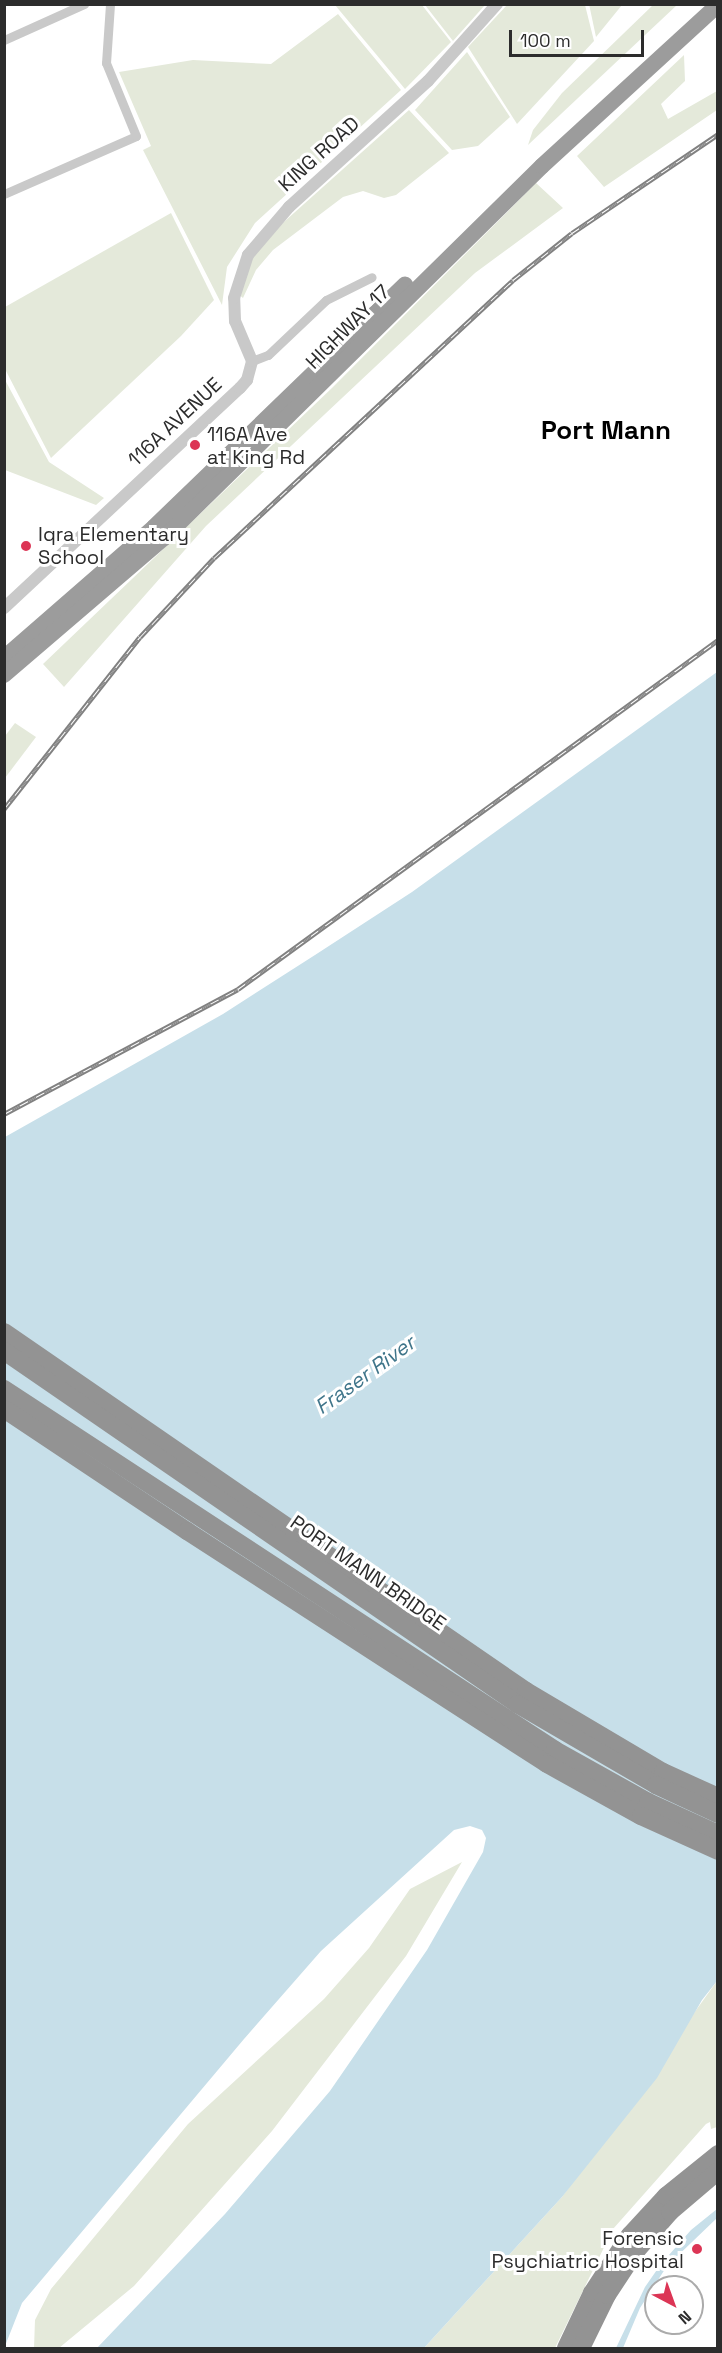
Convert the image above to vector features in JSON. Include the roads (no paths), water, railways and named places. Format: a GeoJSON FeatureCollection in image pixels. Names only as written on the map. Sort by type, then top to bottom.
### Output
{"type":"FeatureCollection","features":[{"type":"Feature","properties":{"kind":"highway","name":"HIGHWAY 17"},"geometry":{"type":"LineString","coordinates":[[4,658],[154,527],[534,159],[702,4]]}},
{"type":"Feature","properties":{"kind":"highway","name":"HIGHWAY 17"},"geometry":{"type":"LineString","coordinates":[[4,675],[164,538],[542,166],[717,5]]}},
{"type":"Feature","properties":{"kind":"highway"},"geometry":{"type":"LineString","coordinates":[[4,1332],[526,1691],[663,1772],[717,1797]]}},
{"type":"Feature","properties":{"kind":"highway","name":"PORT MANN BRIDGE"},"geometry":{"type":"LineString","coordinates":[[4,1351],[516,1704],[656,1785],[717,1814]]}},
{"type":"Feature","properties":{"kind":"highway"},"geometry":{"type":"LineString","coordinates":[[4,1389],[555,1750],[648,1802],[717,1834]]}},
{"type":"Feature","properties":{"kind":"highway"},"geometry":{"type":"LineString","coordinates":[[4,1408],[187,1531],[547,1764],[641,1816],[717,1851]]}},
{"type":"Feature","properties":{"kind":"highway"},"geometry":{"type":"LineString","coordinates":[[566,2349],[596,2286],[630,2235],[672,2190],[717,2154]]}},
{"type":"Feature","properties":{"kind":"highway"},"geometry":{"type":"LineString","coordinates":[[581,2349],[607,2295],[636,2251],[676,2206],[717,2171]]}},
{"type":"Feature","properties":{"kind":"street"},"geometry":{"type":"LineString","coordinates":[[4,40],[84,4]]}},
{"type":"Feature","properties":{"kind":"street"},"geometry":{"type":"LineString","coordinates":[[4,194],[136,136],[106,63],[110,4]]}},
{"type":"Feature","properties":{"kind":"street","name":"KING ROAD"},"geometry":{"type":"LineString","coordinates":[[252,361],[233,307],[238,275],[255,245],[289,207],[428,81],[497,4]]}},
{"type":"Feature","properties":{"kind":"street"},"geometry":{"type":"LineString","coordinates":[[252,361],[268,355],[326,300],[372,277]]}},
{"type":"Feature","properties":{"kind":"street","name":"116A AVENUE"},"geometry":{"type":"LineString","coordinates":[[4,608],[240,388],[247,380],[252,361]]}},
{"type":"Feature","properties":{"kind":"water","name":"Fraser River"},"geometry":{"type":"Polygon","coordinates":[[[717,672],[717,1981],[702,2000],[657,2078],[562,2197],[424,2348],[97,2348],[225,2214],[330,2091],[427,1950],[483,1852],[486,1838],[482,1830],[470,1826],[454,1830],[321,1951],[244,2039],[22,2303],[5,2346],[5,1137],[223,1014],[412,892],[717,672]]]}},
{"type":"Feature","properties":{"kind":"water"},"geometry":{"type":"Polygon","coordinates":[[[717,2209],[717,2218],[667,2266],[661,2275],[653,2275],[661,2264],[691,2230],[717,2209]]]}},
{"type":"Feature","properties":{"kind":"water"},"geometry":{"type":"Polygon","coordinates":[[[644,2289],[644,2302],[623,2348],[616,2348],[644,2289]]]}},
{"type":"Feature","properties":{"kind":"railway"},"geometry":{"type":"LineString","coordinates":[[4,809],[140,637],[214,558],[513,280],[572,233],[718,134]]}},
{"type":"Feature","properties":{"kind":"railway"},"geometry":{"type":"LineString","coordinates":[[4,1114],[238,989],[718,640]]}},
{"type":"Feature","properties":{"kind":"place","name":"116A Ave at King Rd"},"geometry":{"type":"Point","coordinates":[195,445]}},
{"type":"Feature","properties":{"kind":"place","name":"Iqra Elementary School"},"geometry":{"type":"Point","coordinates":[26,546]}},
{"type":"Feature","properties":{"kind":"place","name":"Forensic Psychiatric Hospital"},"geometry":{"type":"Point","coordinates":[697,2249]}},
{"type":"Feature","properties":{"kind":"district","name":"Port Mann"},"geometry":{"type":"Point","coordinates":[606,431]}}]}
